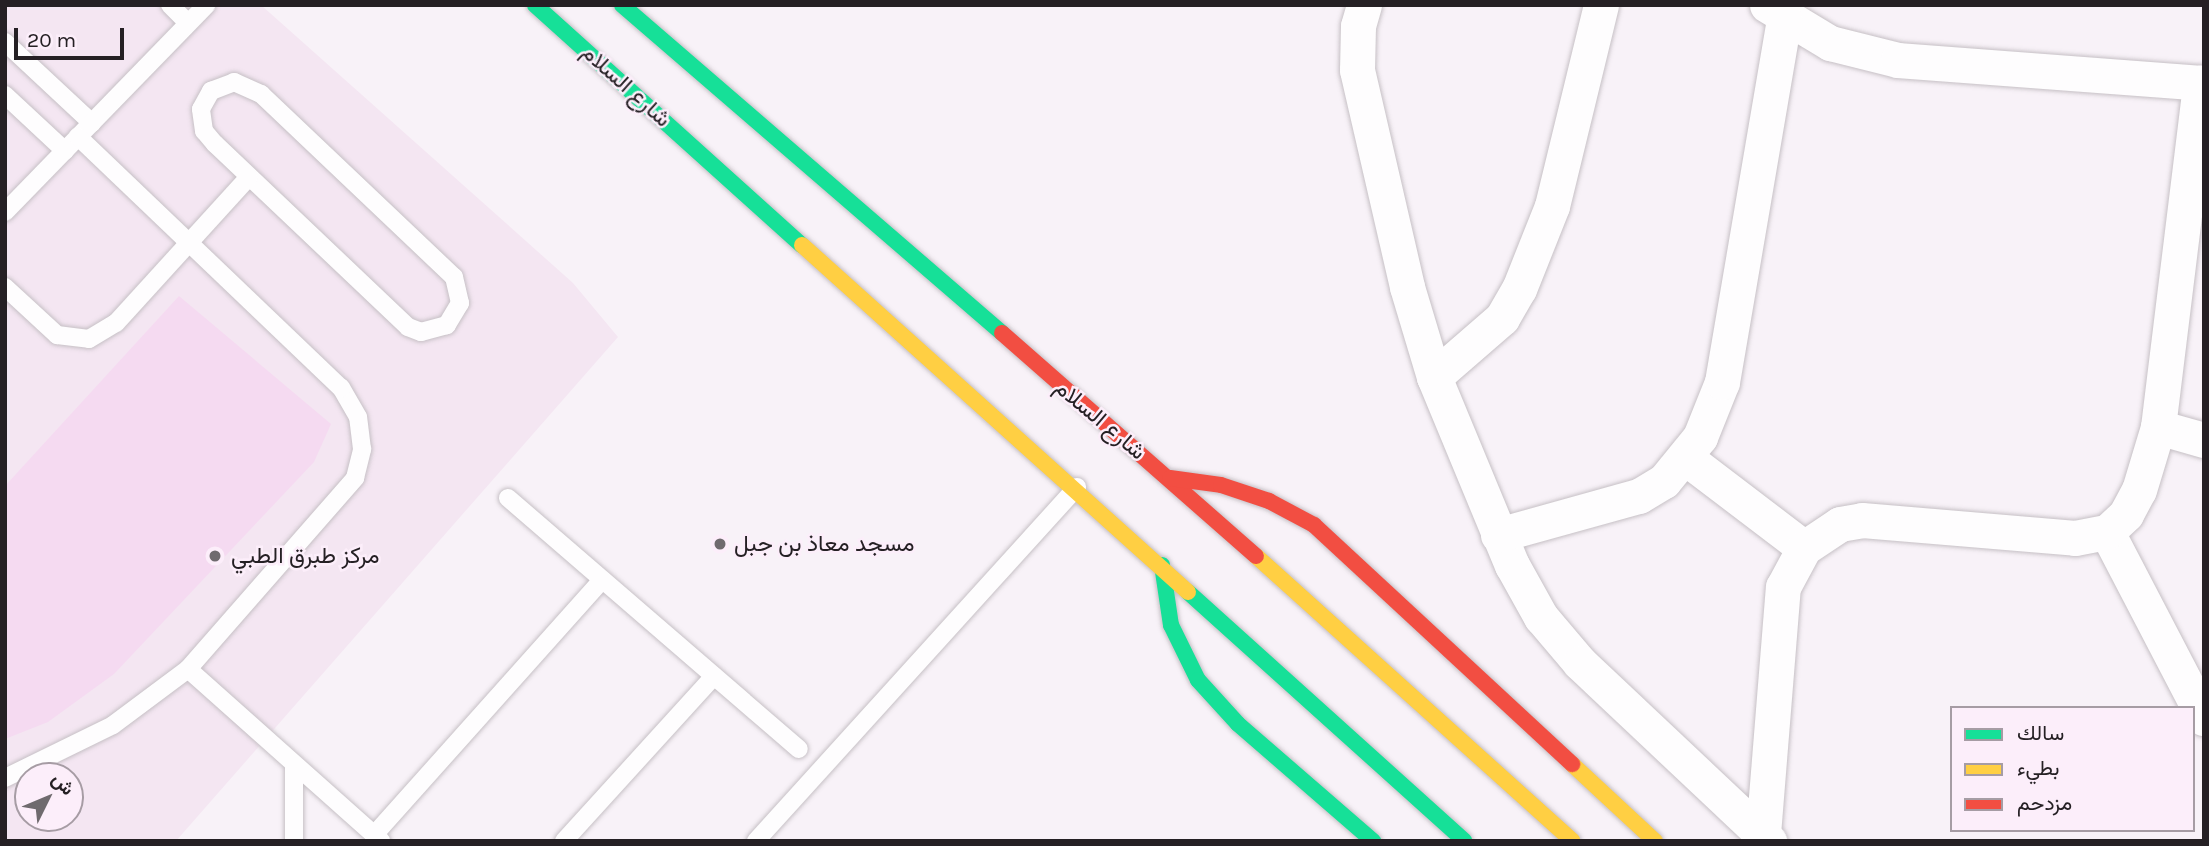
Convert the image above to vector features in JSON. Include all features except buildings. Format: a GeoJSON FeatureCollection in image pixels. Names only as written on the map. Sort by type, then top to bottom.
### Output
{"type":"FeatureCollection","features":[{"type":"Feature","properties":{"kind":"main road","name":"شارع السلام"},"geometry":{"type":"LineString","coordinates":[[535,5],[1076,487],[1465,841]]}},
{"type":"Feature","properties":{"kind":"main road","name":"شارع السلام"},"geometry":{"type":"LineString","coordinates":[[622,5],[995,330],[1170,478],[1572,841]]}},
{"type":"Feature","properties":{"kind":"main road"},"geometry":{"type":"LineString","coordinates":[[1170,478],[1245,493],[1314,525],[1655,841]]}},
{"type":"Feature","properties":{"kind":"main road"},"geometry":{"type":"LineString","coordinates":[[1162,565],[1171,625],[1198,680],[1238,724],[1373,841]]}},
{"type":"Feature","properties":{"kind":"street"},"geometry":{"type":"LineString","coordinates":[[1434,377],[1502,318],[1519,289],[1552,206],[1601,5]]}},
{"type":"Feature","properties":{"kind":"street"},"geometry":{"type":"LineString","coordinates":[[1354,12],[1357,71],[1369,136],[1434,377],[1498,535],[1525,591],[1559,641],[1766,837]]}},
{"type":"Feature","properties":{"kind":"street"},"geometry":{"type":"LineString","coordinates":[[1498,535],[1614,506],[1664,481],[1686,458],[1714,409],[1722,382],[1775,12],[1830,43],[1898,60],[2202,83],[2158,427],[2140,490],[2107,532],[2042,538],[1862,520],[1830,529],[1804,548],[1783,587],[1766,837]]}},
{"type":"Feature","properties":{"kind":"street"},"geometry":{"type":"LineString","coordinates":[[2158,427],[2204,440]]}},
{"type":"Feature","properties":{"kind":"street"},"geometry":{"type":"LineString","coordinates":[[1686,458],[1804,548]]}},
{"type":"Feature","properties":{"kind":"street"},"geometry":{"type":"LineString","coordinates":[[2107,532],[2204,718]]}},
{"type":"Feature","properties":{"kind":"lane"},"geometry":{"type":"LineString","coordinates":[[170,5],[188,23]]}},
{"type":"Feature","properties":{"kind":"lane"},"geometry":{"type":"LineString","coordinates":[[5,212],[206,5]]}},
{"type":"Feature","properties":{"kind":"lane"},"geometry":{"type":"LineString","coordinates":[[5,42],[92,123]]}},
{"type":"Feature","properties":{"kind":"lane"},"geometry":{"type":"LineString","coordinates":[[234,82],[261,94],[454,277],[460,289],[456,315],[435,331],[408,327],[250,177],[204,131],[204,99],[222,84],[234,82]]}},
{"type":"Feature","properties":{"kind":"lane"},"geometry":{"type":"LineString","coordinates":[[5,94],[65,151]]}},
{"type":"Feature","properties":{"kind":"lane"},"geometry":{"type":"LineString","coordinates":[[5,778],[113,725],[188,669],[355,478],[362,449],[358,417],[341,388],[78,137]]}},
{"type":"Feature","properties":{"kind":"lane"},"geometry":{"type":"LineString","coordinates":[[5,287],[57,335],[81,341],[116,323],[250,177]]}},
{"type":"Feature","properties":{"kind":"lane"},"geometry":{"type":"LineString","coordinates":[[756,841],[1076,487]]}},
{"type":"Feature","properties":{"kind":"lane"},"geometry":{"type":"LineString","coordinates":[[508,498],[799,748]]}},
{"type":"Feature","properties":{"kind":"lane"},"geometry":{"type":"LineString","coordinates":[[188,669],[378,838],[602,580]]}},
{"type":"Feature","properties":{"kind":"lane"},"geometry":{"type":"LineString","coordinates":[[564,841],[714,676]]}},
{"type":"Feature","properties":{"kind":"lane"},"geometry":{"type":"LineString","coordinates":[[294,765],[294,841]]}},
{"type":"Feature","properties":{"kind":"shaded area","name":"مركز طبرق الطبي"},"geometry":{"type":"Polygon","coordinates":[[[5,5],[261,5],[573,283],[618,337],[176,841],[5,841],[5,5]]]}},
{"type":"Feature","properties":{"kind":"shaded area"},"geometry":{"type":"Polygon","coordinates":[[[179,296],[331,424],[314,462],[114,674],[48,722],[5,739],[5,486],[179,296]]]}},
{"type":"Feature","properties":{"kind":"traffic: fast"},"geometry":{"type":"LineString","coordinates":[[535,5],[802,245]]}},
{"type":"Feature","properties":{"kind":"traffic: fast"},"geometry":{"type":"LineString","coordinates":[[622,5],[1002,333]]}},
{"type":"Feature","properties":{"kind":"traffic: fast"},"geometry":{"type":"LineString","coordinates":[[1162,565],[1171,625],[1198,680],[1238,724],[1373,841]]}},
{"type":"Feature","properties":{"kind":"traffic: fast"},"geometry":{"type":"LineString","coordinates":[[1188,592],[1465,841]]}},
{"type":"Feature","properties":{"kind":"traffic: slow"},"geometry":{"type":"LineString","coordinates":[[802,245],[1188,592]]}},
{"type":"Feature","properties":{"kind":"traffic: slow"},"geometry":{"type":"LineString","coordinates":[[1256,556],[1572,841]]}},
{"type":"Feature","properties":{"kind":"traffic: slow"},"geometry":{"type":"LineString","coordinates":[[1572,764],[1655,841]]}},
{"type":"Feature","properties":{"kind":"traffic: jam"},"geometry":{"type":"LineString","coordinates":[[1002,333],[1256,556]]}},
{"type":"Feature","properties":{"kind":"traffic: jam"},"geometry":{"type":"LineString","coordinates":[[1170,478],[1221,485],[1269,501],[1314,525],[1572,764]]}},
{"type":"Feature","properties":{"kind":"place","name":"مسجد معاذ بن جبل"},"geometry":{"type":"Point","coordinates":[720,544]}},
{"type":"Feature","properties":{"kind":"place","name":"مركز طبرق الطبي"},"geometry":{"type":"Point","coordinates":[215,556]}}]}
